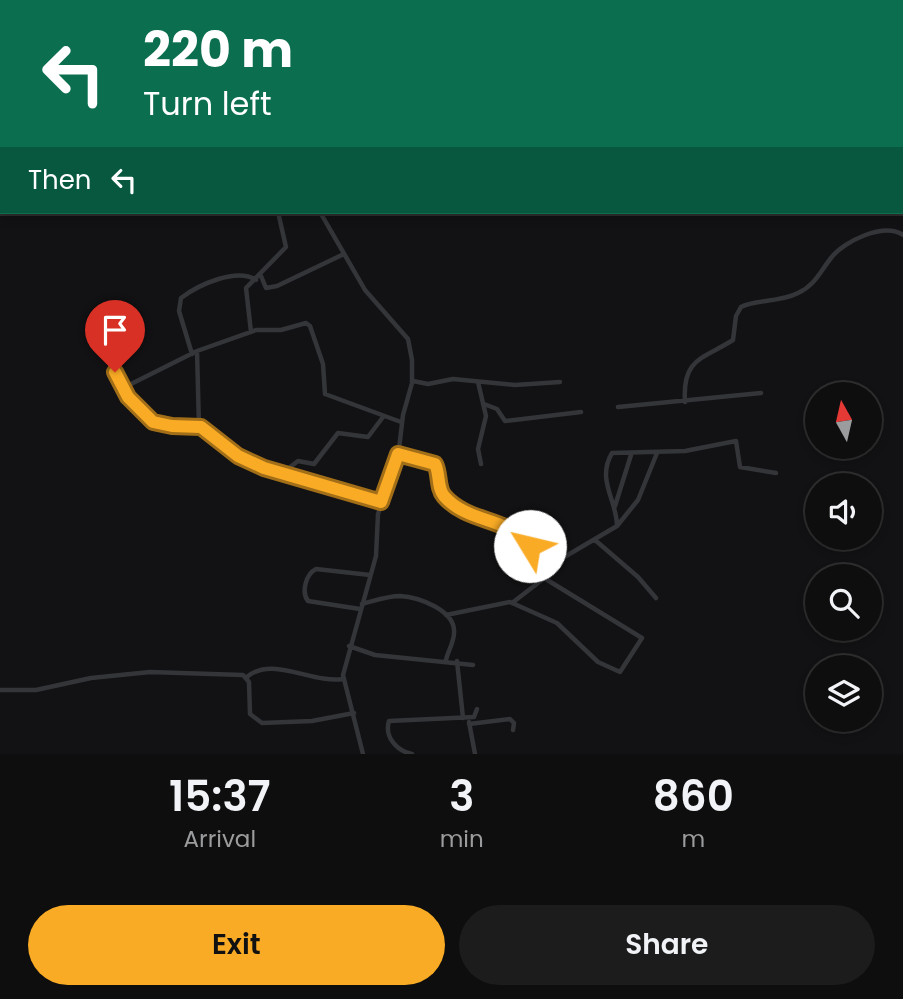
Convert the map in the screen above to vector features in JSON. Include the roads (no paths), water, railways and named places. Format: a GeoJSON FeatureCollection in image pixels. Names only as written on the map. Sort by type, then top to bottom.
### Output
{"type":"FeatureCollection","features":[{"type":"Feature","properties":{"kind":"street"},"geometry":{"type":"LineString","coordinates":[[250,332],[245,292],[285,247],[278,214]]}},
{"type":"Feature","properties":{"kind":"street"},"geometry":{"type":"LineString","coordinates":[[321,214],[365,290],[408,339],[413,381],[401,422],[398,454],[381,502],[376,556],[349,646],[343,679],[363,754]]}},
{"type":"Feature","properties":{"kind":"street"},"geometry":{"type":"LineString","coordinates":[[685,402],[687,375],[701,356],[733,340],[736,316],[741,307],[771,303],[799,293],[819,277],[835,255],[857,240],[888,229],[903,234]]}},
{"type":"Feature","properties":{"kind":"street"},"geometry":{"type":"LineString","coordinates":[[261,275],[266,288],[277,286],[344,254]]}},
{"type":"Feature","properties":{"kind":"street"},"geometry":{"type":"LineString","coordinates":[[199,427],[195,352],[179,312],[181,298],[235,275],[248,275],[256,280]]}},
{"type":"Feature","properties":{"kind":"street"},"geometry":{"type":"LineString","coordinates":[[123,388],[195,352],[250,332],[308,324],[323,364],[325,394],[363,405],[383,417],[401,422]]}},
{"type":"Feature","properties":{"kind":"street"},"geometry":{"type":"LineString","coordinates":[[106,337],[110,362],[123,388],[153,422],[178,427],[199,427],[238,456],[280,474],[381,502]]}},
{"type":"Feature","properties":{"kind":"street"},"geometry":{"type":"LineString","coordinates":[[413,381],[426,384],[450,379],[515,385],[560,382]]}},
{"type":"Feature","properties":{"kind":"street"},"geometry":{"type":"LineString","coordinates":[[478,382],[485,421],[478,449],[481,464]]}},
{"type":"Feature","properties":{"kind":"street"},"geometry":{"type":"LineString","coordinates":[[618,407],[761,393]]}},
{"type":"Feature","properties":{"kind":"street"},"geometry":{"type":"LineString","coordinates":[[484,404],[497,409],[505,421],[581,412]]}},
{"type":"Feature","properties":{"kind":"street"},"geometry":{"type":"LineString","coordinates":[[280,474],[296,462],[314,464],[338,433],[368,437],[383,417]]}},
{"type":"Feature","properties":{"kind":"street"},"geometry":{"type":"LineString","coordinates":[[617,526],[615,506],[606,488],[609,457],[614,453],[658,453],[736,441],[740,467],[776,473]]}},
{"type":"Feature","properties":{"kind":"street"},"geometry":{"type":"LineString","coordinates":[[446,615],[512,603],[544,578],[564,557],[617,526],[638,500],[658,453]]}},
{"type":"Feature","properties":{"kind":"street"},"geometry":{"type":"LineString","coordinates":[[398,454],[436,465],[442,493],[455,506],[471,515],[516,530],[555,566]]}},
{"type":"Feature","properties":{"kind":"street"},"geometry":{"type":"LineString","coordinates":[[615,506],[631,455]]}},
{"type":"Feature","properties":{"kind":"street"},"geometry":{"type":"LineString","coordinates":[[596,540],[638,577],[656,598]]}},
{"type":"Feature","properties":{"kind":"street"},"geometry":{"type":"LineString","coordinates":[[370,575],[313,570],[307,580],[304,594],[308,601],[360,606],[391,597],[409,597],[423,601],[446,615],[454,633],[446,660]]}},
{"type":"Feature","properties":{"kind":"street"},"geometry":{"type":"LineString","coordinates":[[512,603],[557,623],[595,660],[620,672],[642,638],[544,578]]}},
{"type":"Feature","properties":{"kind":"street"},"geometry":{"type":"LineString","coordinates":[[349,646],[375,655],[457,661],[472,665]]}},
{"type":"Feature","properties":{"kind":"street"},"geometry":{"type":"LineString","coordinates":[[457,661],[475,754]]}},
{"type":"Feature","properties":{"kind":"street"},"geometry":{"type":"LineString","coordinates":[[0,690],[36,690],[91,678],[150,672],[247,677],[259,669],[271,667],[328,680],[343,679]]}},
{"type":"Feature","properties":{"kind":"street"},"geometry":{"type":"LineString","coordinates":[[247,677],[250,713],[262,723],[312,721],[354,713]]}},
{"type":"Feature","properties":{"kind":"street"},"geometry":{"type":"LineString","coordinates":[[467,720],[475,716],[477,709]]}},
{"type":"Feature","properties":{"kind":"street"},"geometry":{"type":"LineString","coordinates":[[412,754],[400,752],[390,738],[388,722],[510,719],[514,723],[513,730]]}}]}
